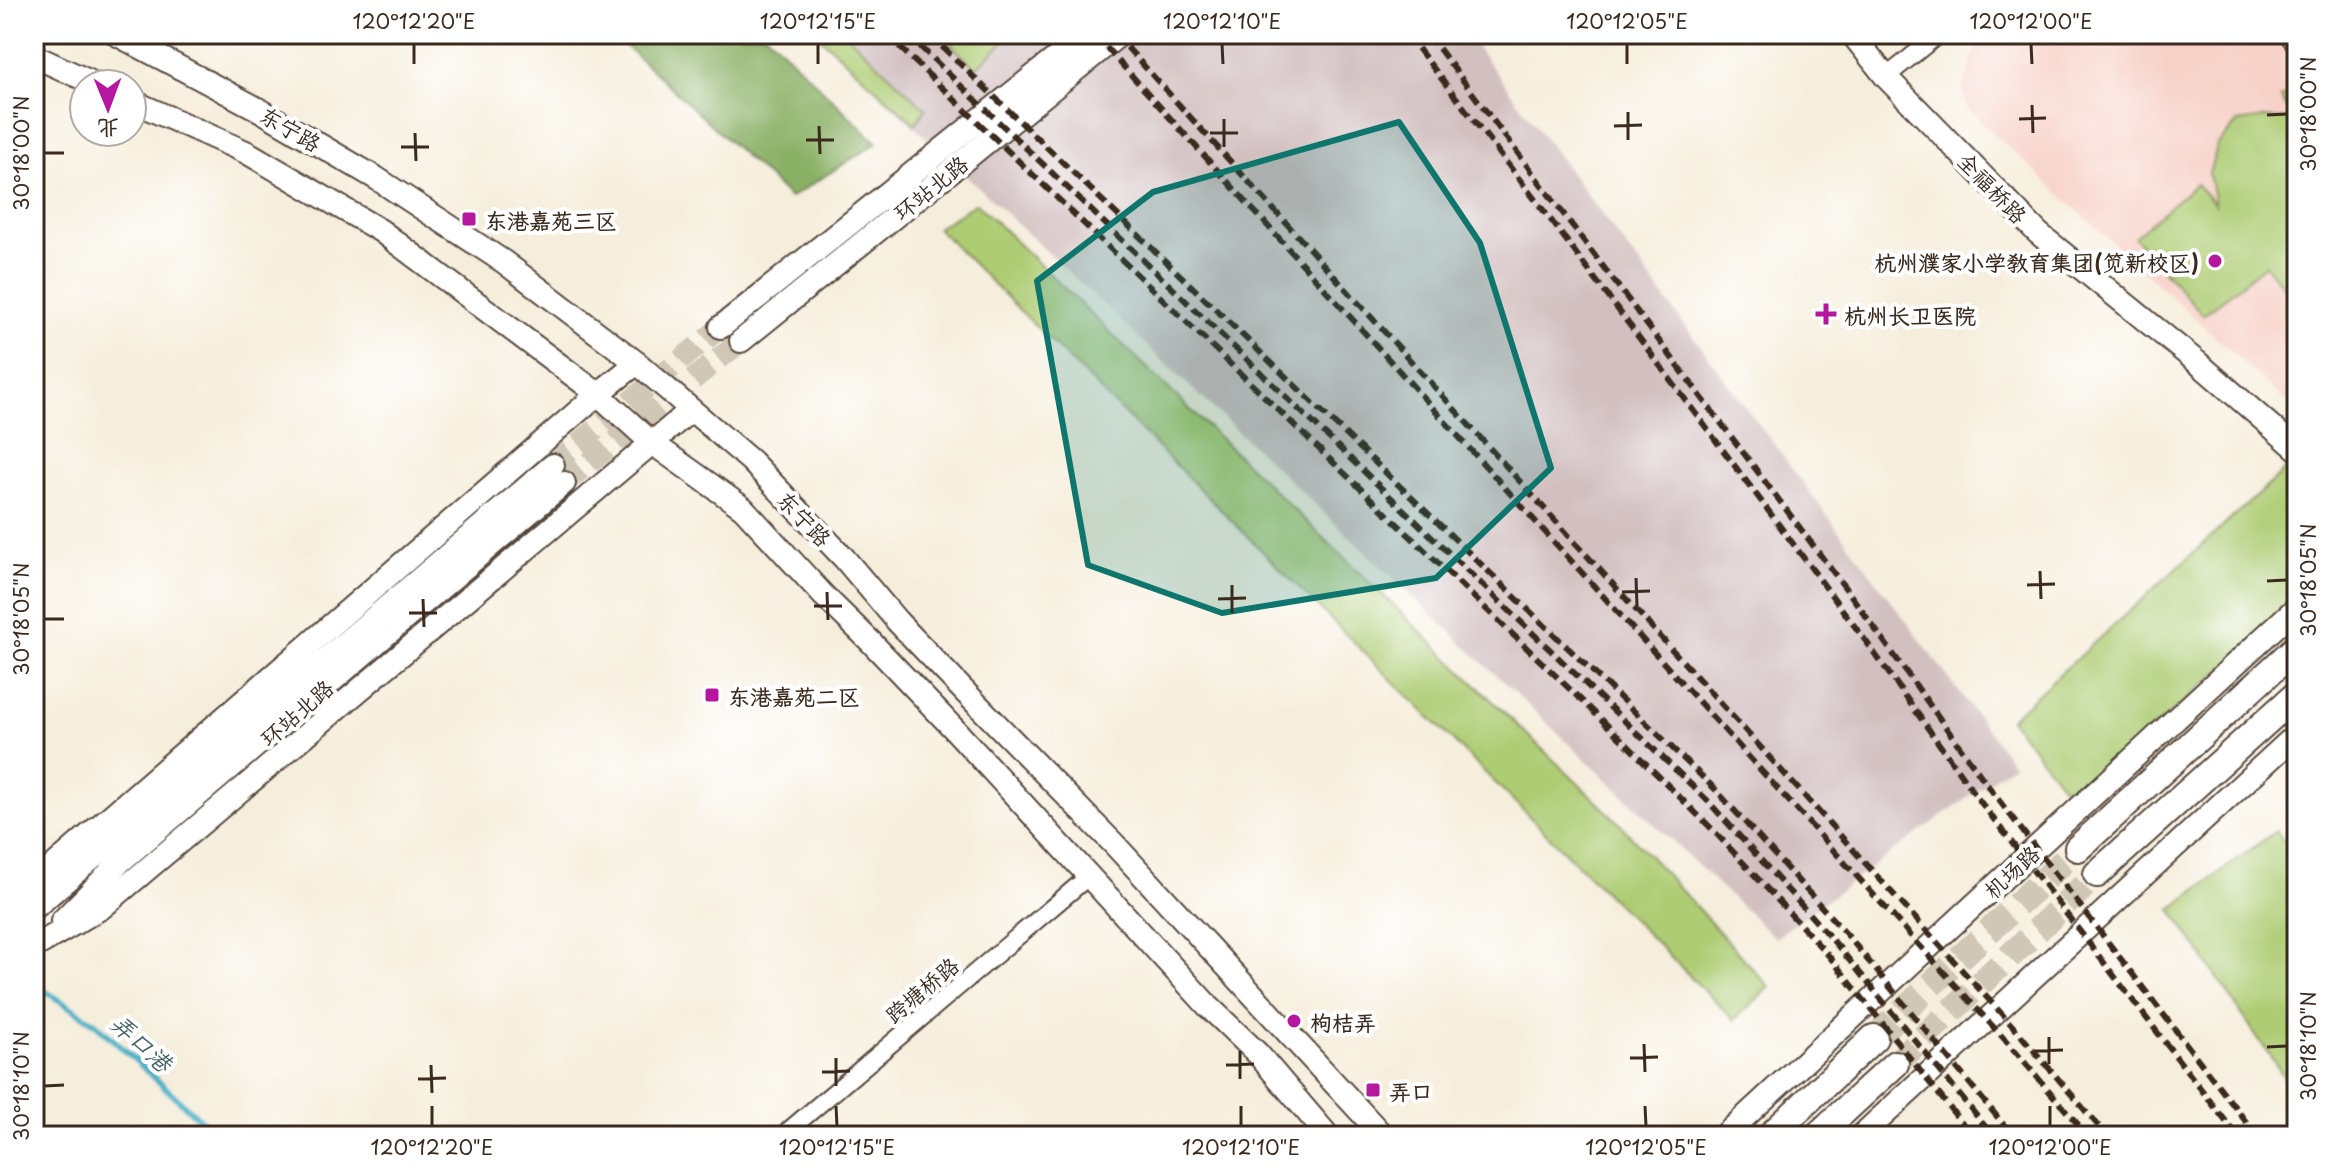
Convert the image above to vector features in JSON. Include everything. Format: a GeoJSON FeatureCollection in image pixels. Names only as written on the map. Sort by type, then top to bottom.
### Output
{"type":"FeatureCollection","features":[{"type":"Feature","properties":{"kind":"main road","name":"东宁路"},"geometry":{"type":"LineString","coordinates":[[116,34],[258,109],[376,178],[504,262],[637,363],[751,461],[834,548],[897,621],[1114,844],[1383,1136]]}},
{"type":"Feature","properties":{"kind":"main road","name":"环站北路"},"geometry":{"type":"LineString","coordinates":[[721,327],[1086,34]]}},
{"type":"Feature","properties":{"kind":"main road","name":"环站北路"},"geometry":{"type":"LineString","coordinates":[[741,341],[1120,34]]}},
{"type":"Feature","properties":{"kind":"main road","name":"全福桥路"},"geometry":{"type":"LineString","coordinates":[[1852,34],[1886,77],[2038,233],[2197,362],[2297,449]]}},
{"type":"Feature","properties":{"kind":"main road"},"geometry":{"type":"LineString","coordinates":[[34,56],[68,72]]}},
{"type":"Feature","properties":{"kind":"main road","name":"东宁路"},"geometry":{"type":"LineString","coordinates":[[148,108],[248,153],[381,231],[598,394],[652,443],[743,508],[956,731],[1208,1006],[1258,1054],[1328,1136]]}},
{"type":"Feature","properties":{"kind":"main road"},"geometry":{"type":"LineString","coordinates":[[34,886],[637,363]]}},
{"type":"Feature","properties":{"kind":"main road"},"geometry":{"type":"LineString","coordinates":[[37,946],[101,908],[691,410]]}},
{"type":"Feature","properties":{"kind":"main road","name":"环站北路"},"geometry":{"type":"LineString","coordinates":[[34,908],[558,474],[120,862],[37,946]]}},
{"type":"Feature","properties":{"kind":"main road","name":"机场路"},"geometry":{"type":"LineString","coordinates":[[1724,1136],[2297,607]]}},
{"type":"Feature","properties":{"kind":"main road"},"geometry":{"type":"LineString","coordinates":[[2078,848],[2297,647]]}},
{"type":"Feature","properties":{"kind":"main road"},"geometry":{"type":"LineString","coordinates":[[2097,874],[2297,694]]}},
{"type":"Feature","properties":{"kind":"main road"},"geometry":{"type":"LineString","coordinates":[[1861,1136],[2297,734]]}},
{"type":"Feature","properties":{"kind":"main road"},"geometry":{"type":"LineString","coordinates":[[1770,1136],[1874,1038]]}},
{"type":"Feature","properties":{"kind":"main road"},"geometry":{"type":"LineString","coordinates":[[1817,1136],[1895,1064]]}},
{"type":"Feature","properties":{"kind":"street"},"geometry":{"type":"LineString","coordinates":[[1886,77],[1939,34]]}},
{"type":"Feature","properties":{"kind":"street"},"geometry":{"type":"LineString","coordinates":[[2287,34],[2297,46]]}},
{"type":"Feature","properties":{"kind":"street","name":"跨塘桥路"},"geometry":{"type":"LineString","coordinates":[[782,1136],[1089,876]]}},
{"type":"Feature","properties":{"kind":"highlighted area"},"geometry":{"type":"Polygon","coordinates":[[[1399,122],[1480,243],[1551,468],[1436,578],[1222,613],[1088,565],[1037,281],[1153,192],[1399,122]]]}},
{"type":"Feature","properties":{"kind":"shaded area"},"geometry":{"type":"Polygon","coordinates":[[[816,34],[1467,34],[2013,764],[1775,938],[816,34]]]}},
{"type":"Feature","properties":{"kind":"shaded area","name":"杭州濮家小学教育集团(笕新校区)"},"geometry":{"type":"Polygon","coordinates":[[[1994,34],[2276,34],[2297,61],[2297,412],[1968,110],[1962,89],[1975,51],[1994,34]]]}},
{"type":"Feature","properties":{"kind":"green space"},"geometry":{"type":"Polygon","coordinates":[[[613,34],[766,34],[877,143],[790,198],[613,34]]]}},
{"type":"Feature","properties":{"kind":"green space"},"geometry":{"type":"Polygon","coordinates":[[[816,34],[846,34],[926,109],[915,124],[816,34]]]}},
{"type":"Feature","properties":{"kind":"green space"},"geometry":{"type":"Polygon","coordinates":[[[940,34],[1013,34],[976,68],[940,34]]]}},
{"type":"Feature","properties":{"kind":"green space"},"geometry":{"type":"Polygon","coordinates":[[[2297,89],[2297,302],[2265,265],[2203,315],[2134,237],[2196,184],[2215,204],[2209,173],[2218,144],[2238,122],[2265,118],[2294,119],[2281,98],[2297,89]]]}},
{"type":"Feature","properties":{"kind":"green space"},"geometry":{"type":"Polygon","coordinates":[[[976,203],[1618,822],[1770,987],[1734,1020],[937,228],[976,203]]]}},
{"type":"Feature","properties":{"kind":"green space"},"geometry":{"type":"Polygon","coordinates":[[[2297,459],[2297,606],[2071,797],[2010,719],[2297,459]]]}},
{"type":"Feature","properties":{"kind":"green space"},"geometry":{"type":"Polygon","coordinates":[[[2276,831],[2297,857],[2297,1096],[2171,909],[2276,831]]]}},
{"type":"Feature","properties":{"kind":"waterway","name":"弄口港"},"geometry":{"type":"LineString","coordinates":[[34,984],[95,1023],[218,1136]]}},
{"type":"Feature","properties":{"kind":"tunnel"},"geometry":{"type":"LineString","coordinates":[[553,465],[721,327]]}},
{"type":"Feature","properties":{"kind":"tunnel"},"geometry":{"type":"LineString","coordinates":[[564,483],[741,341]]}},
{"type":"Feature","properties":{"kind":"tunnel"},"geometry":{"type":"LineString","coordinates":[[1874,1038],[2078,848]]}},
{"type":"Feature","properties":{"kind":"tunnel"},"geometry":{"type":"LineString","coordinates":[[1895,1064],[2097,874]]}},
{"type":"Feature","properties":{"kind":"railway"},"geometry":{"type":"LineString","coordinates":[[886,34],[1713,830],[1829,956],[1972,1136]]}},
{"type":"Feature","properties":{"kind":"railway"},"geometry":{"type":"LineString","coordinates":[[907,34],[1707,800],[1837,945],[1993,1136]]}},
{"type":"Feature","properties":{"kind":"railway"},"geometry":{"type":"LineString","coordinates":[[929,34],[1715,789],[1848,936],[2013,1136]]}},
{"type":"Feature","properties":{"kind":"railway"},"geometry":{"type":"LineString","coordinates":[[1094,34],[2007,1042],[2088,1136]]}},
{"type":"Feature","properties":{"kind":"railway"},"geometry":{"type":"LineString","coordinates":[[1115,34],[2019,1033],[2107,1136]]}},
{"type":"Feature","properties":{"kind":"railway"},"geometry":{"type":"LineString","coordinates":[[1407,34],[1554,224],[1868,644],[1979,800],[2237,1136]]}},
{"type":"Feature","properties":{"kind":"railway"},"geometry":{"type":"LineString","coordinates":[[1428,34],[1855,601],[1991,790],[2257,1136]]}},
{"type":"Feature","properties":{"kind":"place","name":"东港嘉苑三区"},"geometry":{"type":"Point","coordinates":[469,219]}},
{"type":"Feature","properties":{"kind":"place","name":"杭州濮家小学教育集团(笕新校区)"},"geometry":{"type":"Point","coordinates":[2215,261]}},
{"type":"Feature","properties":{"kind":"place","name":"杭州长卫医院"},"geometry":{"type":"Point","coordinates":[1826,314]}},
{"type":"Feature","properties":{"kind":"place","name":"东港嘉苑二区"},"geometry":{"type":"Point","coordinates":[712,695]}},
{"type":"Feature","properties":{"kind":"place","name":"枸桔弄"},"geometry":{"type":"Point","coordinates":[1294,1021]}},
{"type":"Feature","properties":{"kind":"place","name":"弄口"},"geometry":{"type":"Point","coordinates":[1373,1090]}}]}
